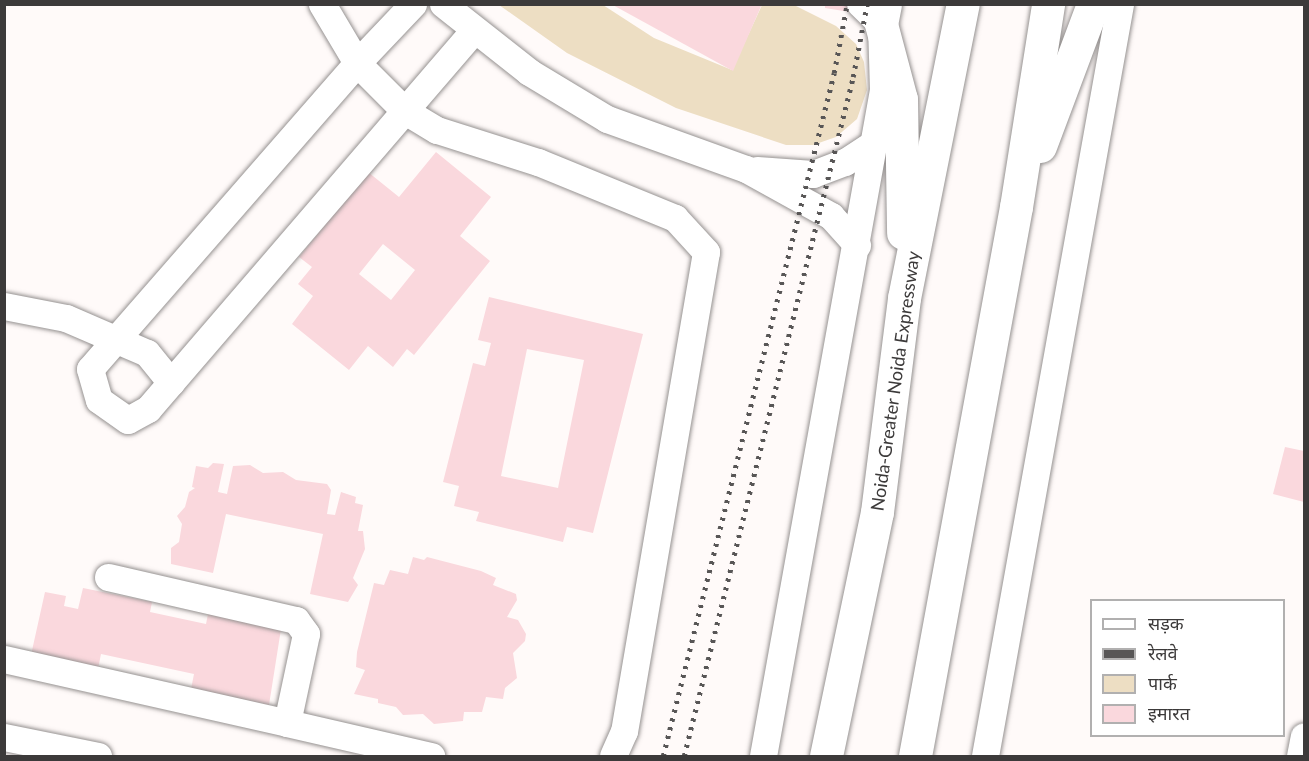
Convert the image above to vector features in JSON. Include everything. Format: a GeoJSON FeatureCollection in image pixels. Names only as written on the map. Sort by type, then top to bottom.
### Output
{"type":"FeatureCollection","features":[{"type":"Feature","properties":{"kind":"highway","name":"Noida-Greater Noida Expressway"},"geometry":{"type":"LineString","coordinates":[[826,756],[877,512],[904,298],[963,4]]}},
{"type":"Feature","properties":{"kind":"highway"},"geometry":{"type":"LineString","coordinates":[[915,756],[1017,207],[1048,4]]}},
{"type":"Feature","properties":{"kind":"highway"},"geometry":{"type":"LineString","coordinates":[[1017,207],[1093,4]]}},
{"type":"Feature","properties":{"kind":"highway"},"geometry":{"type":"LineString","coordinates":[[875,11],[901,99],[904,298]]}},
{"type":"Feature","properties":{"kind":"street"},"geometry":{"type":"LineString","coordinates":[[322,4],[357,63],[405,111],[437,130],[538,162],[675,218],[706,252],[624,731],[613,756]]}},
{"type":"Feature","properties":{"kind":"street"},"geometry":{"type":"LineString","coordinates":[[413,4],[357,63],[90,369],[99,400],[128,420],[148,409],[474,30]]}},
{"type":"Feature","properties":{"kind":"street"},"geometry":{"type":"LineString","coordinates":[[443,4],[529,72],[607,119],[663,142],[746,169],[831,216],[857,245]]}},
{"type":"Feature","properties":{"kind":"street"},"geometry":{"type":"LineString","coordinates":[[984,756],[1120,4]]}},
{"type":"Feature","properties":{"kind":"street"},"geometry":{"type":"LineString","coordinates":[[763,756],[857,245],[883,90],[875,11]]}},
{"type":"Feature","properties":{"kind":"street"},"geometry":{"type":"LineString","coordinates":[[746,169],[813,174],[845,162],[874,143]]}},
{"type":"Feature","properties":{"kind":"street"},"geometry":{"type":"LineString","coordinates":[[4,306],[66,318],[147,353],[171,383]]}},
{"type":"Feature","properties":{"kind":"street"},"geometry":{"type":"LineString","coordinates":[[108,577],[296,620],[306,634],[287,723]]}},
{"type":"Feature","properties":{"kind":"street"},"geometry":{"type":"LineString","coordinates":[[4,659],[431,756]]}},
{"type":"Feature","properties":{"kind":"street"},"geometry":{"type":"LineString","coordinates":[[1300,756],[1305,736]]}},
{"type":"Feature","properties":{"kind":"street"},"geometry":{"type":"LineString","coordinates":[[4,737],[98,756]]}},
{"type":"Feature","properties":{"kind":"green space"},"geometry":{"type":"Polygon","coordinates":[[[499,5],[603,5],[654,38],[732,70],[762,5],[794,5],[836,26],[856,44],[864,62],[867,90],[857,119],[836,137],[813,145],[786,145],[676,108],[567,53],[499,5]]]}},
{"type":"Feature","properties":{"kind":"building"},"geometry":{"type":"Polygon","coordinates":[[[611,4],[762,4],[733,71],[611,4]]]}},
{"type":"Feature","properties":{"kind":"building"},"geometry":{"type":"Polygon","coordinates":[[[825,4],[889,4],[887,18],[825,8],[825,4]]]}},
{"type":"Feature","properties":{"kind":"building"},"geometry":{"type":"Polygon","coordinates":[[[436,152],[491,197],[460,236],[490,261],[414,355],[407,349],[393,367],[368,346],[349,370],[292,324],[313,296],[298,284],[312,267],[299,257],[368,172],[399,197],[436,152]],[[383,244],[359,274],[391,300],[415,270],[383,244]]]}},
{"type":"Feature","properties":{"kind":"building"},"geometry":{"type":"Polygon","coordinates":[[[489,297],[643,334],[593,533],[567,527],[563,542],[476,521],[479,512],[454,506],[459,486],[443,482],[473,363],[485,366],[491,343],[478,340],[489,297]],[[527,349],[501,476],[558,488],[584,360],[527,349]]]}},
{"type":"Feature","properties":{"kind":"building"},"geometry":{"type":"Polygon","coordinates":[[[1285,447],[1304,451],[1304,502],[1273,494],[1285,447]]]}},
{"type":"Feature","properties":{"kind":"building"},"geometry":{"type":"Polygon","coordinates":[[[213,463],[224,464],[218,492],[227,494],[233,466],[250,465],[263,473],[283,472],[296,480],[327,484],[331,490],[327,514],[335,515],[341,492],[356,497],[355,503],[363,505],[358,531],[363,531],[365,549],[353,578],[358,585],[348,602],[310,594],[323,534],[226,514],[213,573],[171,564],[171,548],[179,542],[182,524],[177,516],[185,507],[189,492],[195,488],[192,487],[196,466],[208,468],[213,463]]]}},
{"type":"Feature","properties":{"kind":"building"},"geometry":{"type":"Polygon","coordinates":[[[413,557],[424,560],[427,557],[481,571],[496,578],[493,585],[516,594],[517,600],[507,617],[518,620],[526,634],[525,641],[513,653],[517,678],[505,688],[503,699],[486,697],[482,712],[464,712],[463,721],[434,724],[423,714],[403,715],[396,707],[378,703],[378,699],[354,694],[365,670],[356,667],[357,652],[374,583],[384,585],[390,570],[408,574],[413,557]]]}},
{"type":"Feature","properties":{"kind":"building"},"geometry":{"type":"Polygon","coordinates":[[[83,588],[152,602],[150,612],[206,624],[208,614],[281,629],[269,705],[191,689],[194,674],[101,654],[98,669],[31,655],[45,592],[66,596],[64,606],[78,609],[83,588]]]}},
{"type":"Feature","properties":{"kind":"railway"},"geometry":{"type":"LineString","coordinates":[[663,756],[834,73],[847,4]]}},
{"type":"Feature","properties":{"kind":"railway"},"geometry":{"type":"LineString","coordinates":[[684,756],[853,77],[867,4]]}}]}
